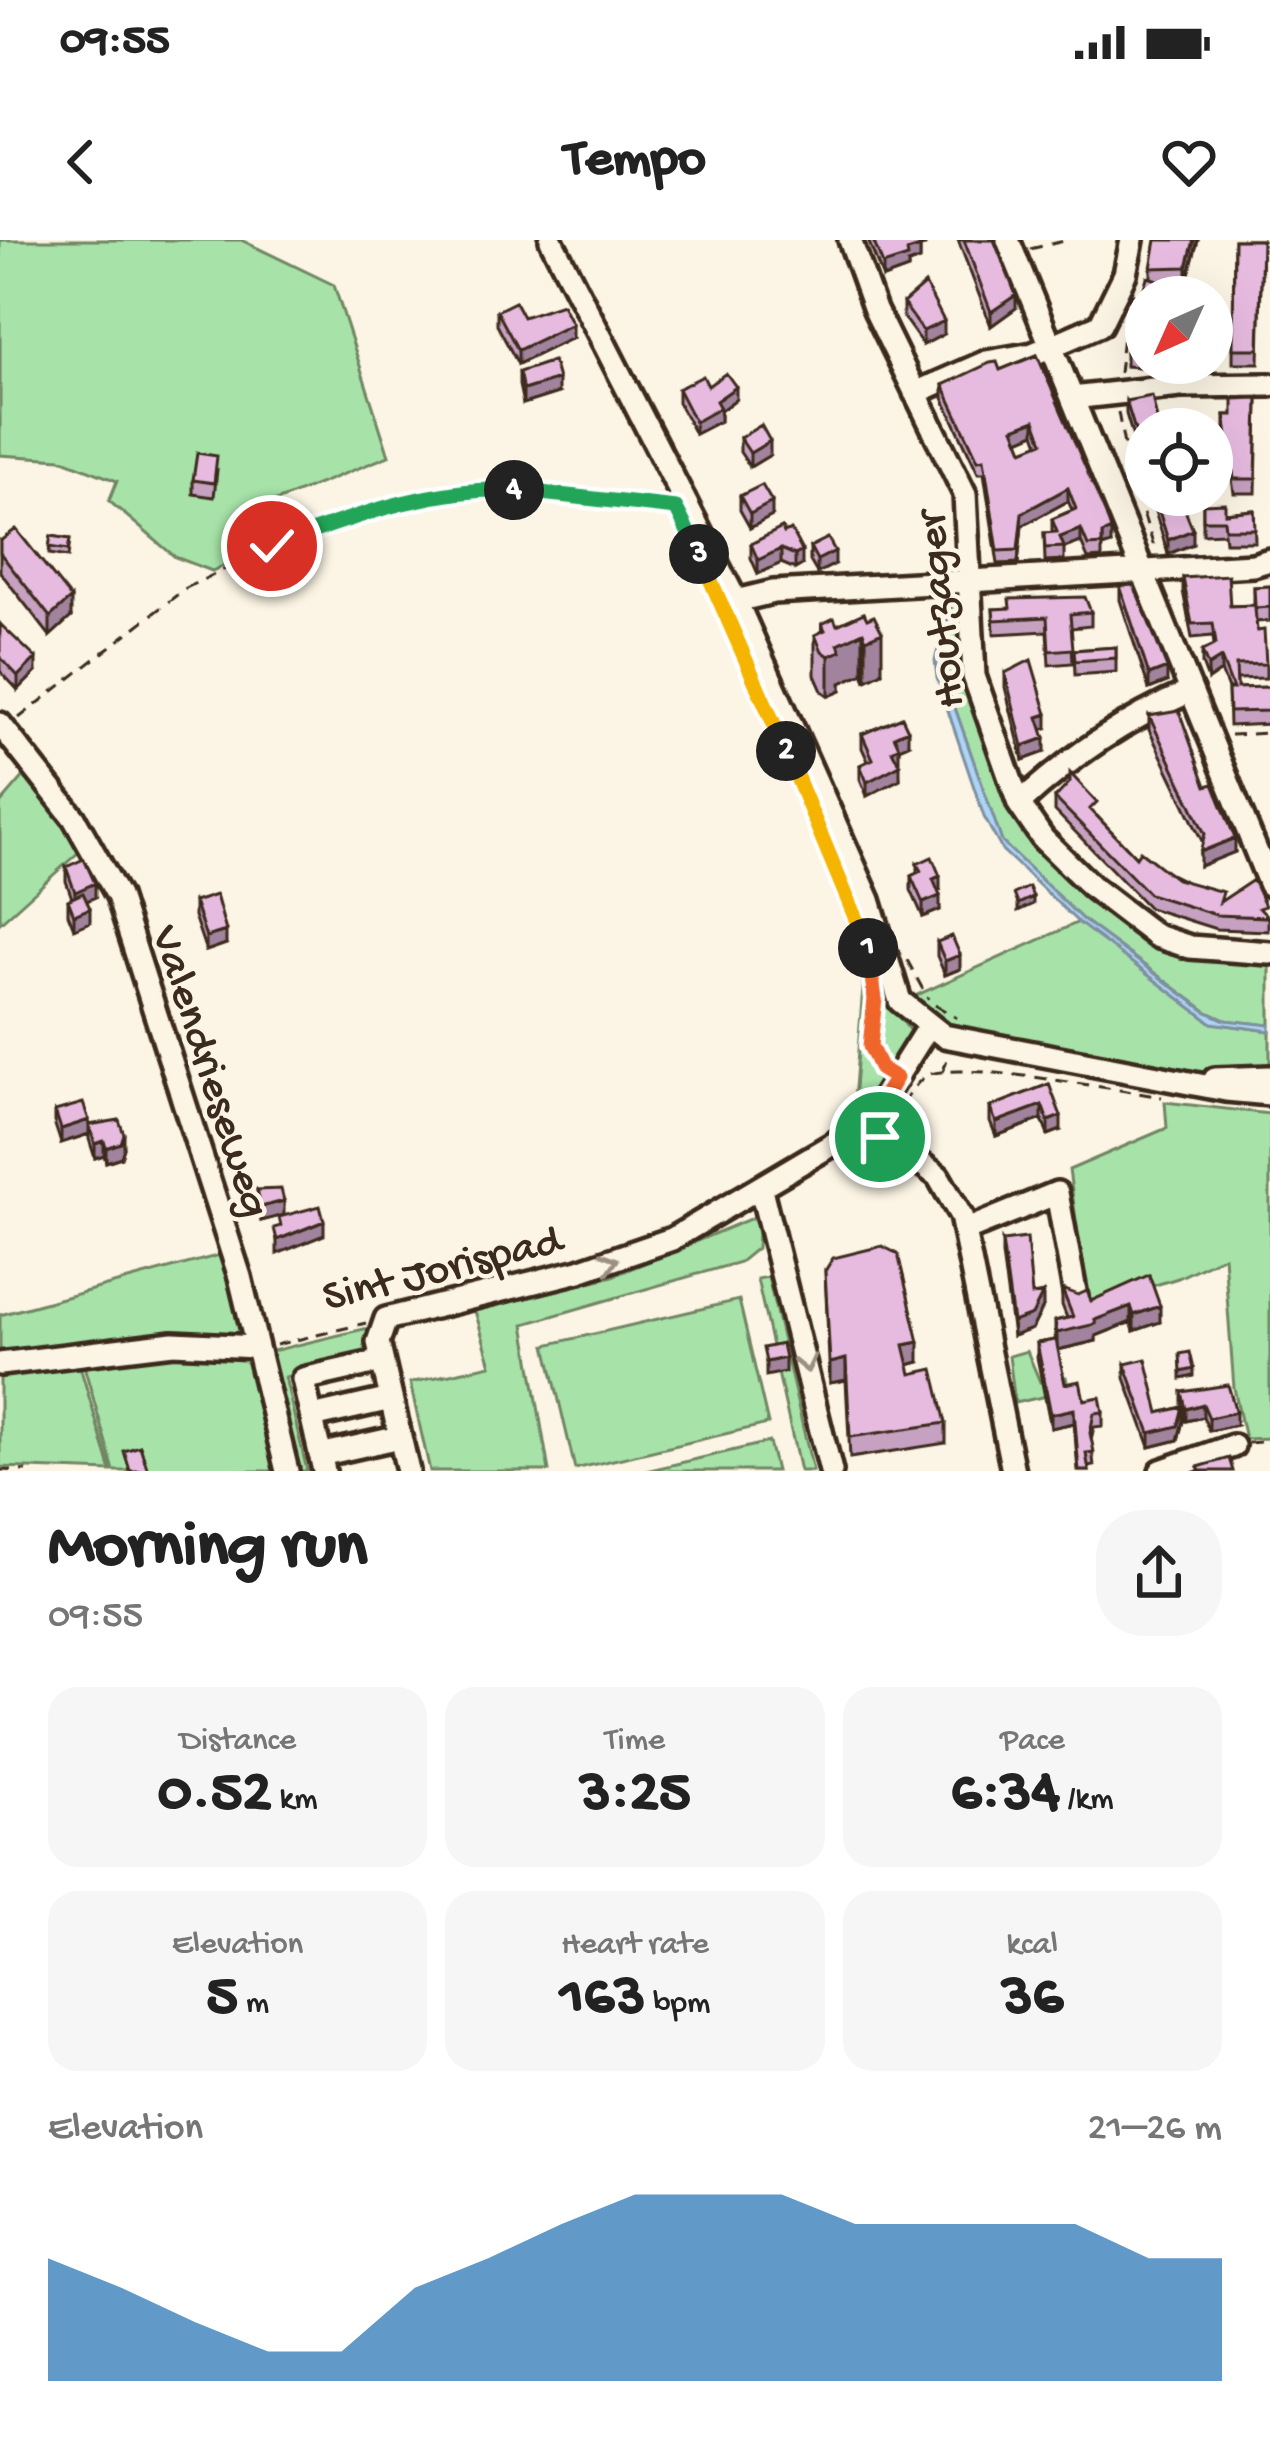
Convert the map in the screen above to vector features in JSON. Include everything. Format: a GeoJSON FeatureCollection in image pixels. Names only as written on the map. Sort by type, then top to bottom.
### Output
{"type":"FeatureCollection","features":[{"type":"Feature","properties":{"kind":"street"},"geometry":{"type":"LineString","coordinates":[[550,240],[689,501],[736,601],[860,878],[900,1001],[928,1027],[976,1043],[1177,1089],[1270,1094]]}},
{"type":"Feature","properties":{"kind":"street","name":"Houtzager"},"geometry":{"type":"LineString","coordinates":[[850,240],[875,310],[965,494],[974,676],[1019,804],[1043,839],[1091,887],[1156,936],[1190,947],[1270,953]]}},
{"type":"Feature","properties":{"kind":"street"},"geometry":{"type":"LineString","coordinates":[[915,393],[986,362],[1052,347],[1100,325],[1125,274],[1132,240]]}},
{"type":"Feature","properties":{"kind":"street"},"geometry":{"type":"LineString","coordinates":[[1011,247],[1270,885]]}},
{"type":"Feature","properties":{"kind":"street"},"geometry":{"type":"LineString","coordinates":[[1072,398],[1180,386],[1270,385]]}},
{"type":"Feature","properties":{"kind":"street"},"geometry":{"type":"LineString","coordinates":[[736,601],[773,592],[1142,572],[1270,560]]}},
{"type":"Feature","properties":{"kind":"street"},"geometry":{"type":"LineString","coordinates":[[1019,804],[1115,728],[1191,691]]}},
{"type":"Feature","properties":{"kind":"street","name":"Valendrieseweg"},"geometry":{"type":"LineString","coordinates":[[2,726],[74,818],[118,896],[208,1168],[287,1471]]}},
{"type":"Feature","properties":{"kind":"street"},"geometry":{"type":"LineString","coordinates":[[928,1027],[896,1078],[873,1130],[938,1176],[964,1231],[1012,1471]]}},
{"type":"Feature","properties":{"kind":"street"},"geometry":{"type":"LineString","coordinates":[[1177,1089],[1270,1077]]}},
{"type":"Feature","properties":{"kind":"street","name":"Sint Jorispad"},"geometry":{"type":"LineString","coordinates":[[379,1328],[398,1314],[641,1252],[873,1130]]}},
{"type":"Feature","properties":{"kind":"street"},"geometry":{"type":"LineString","coordinates":[[761,1189],[831,1471]]}},
{"type":"Feature","properties":{"kind":"street"},"geometry":{"type":"LineString","coordinates":[[964,1231],[1058,1193],[1076,1297]]}},
{"type":"Feature","properties":{"kind":"street"},"geometry":{"type":"LineString","coordinates":[[379,1328],[408,1471]]}},
{"type":"Feature","properties":{"kind":"street"},"geometry":{"type":"LineString","coordinates":[[0,1364],[173,1343],[256,1347]]}},
{"type":"Feature","properties":{"kind":"street"},"geometry":{"type":"LineString","coordinates":[[382,1360],[303,1379],[322,1463],[400,1437]]}},
{"type":"Feature","properties":{"kind":"street"},"geometry":{"type":"LineString","coordinates":[[312,1417],[391,1399]]}},
{"type":"Feature","properties":{"kind":"street"},"geometry":{"type":"LineString","coordinates":[[1161,1471],[1233,1446]]}},
{"type":"Feature","properties":{"kind":"path"},"geometry":{"type":"LineString","coordinates":[[1011,247],[1069,240]]}},
{"type":"Feature","properties":{"kind":"path"},"geometry":{"type":"LineString","coordinates":[[2,726],[187,588],[272,546],[409,498],[463,488],[537,491],[676,508],[689,501]]}},
{"type":"Feature","properties":{"kind":"path"},"geometry":{"type":"LineString","coordinates":[[1209,736],[1270,733]]}},
{"type":"Feature","properties":{"kind":"path"},"geometry":{"type":"LineString","coordinates":[[869,957],[875,999],[870,1046],[881,1069],[896,1078]]}},
{"type":"Feature","properties":{"kind":"path"},"geometry":{"type":"LineString","coordinates":[[844,1160],[919,1082],[943,1072],[1177,1089]]}},
{"type":"Feature","properties":{"kind":"path","name":"Sint Jorispad"},"geometry":{"type":"LineString","coordinates":[[256,1347],[363,1322],[379,1328]]}},
{"type":"Feature","properties":{"kind":"path"},"geometry":{"type":"LineString","coordinates":[[1233,1446],[1270,1442]]}},
{"type":"Feature","properties":{"kind":"path"},"geometry":{"type":"LineString","coordinates":[[0,1470],[27,1471]]}},
{"type":"Feature","properties":{"kind":"green space"},"geometry":{"type":"Polygon","coordinates":[[[0,240],[241,240],[334,285],[389,456],[244,514],[264,547],[212,571],[175,557],[109,501],[117,481],[61,459],[0,455],[0,240]]]}},
{"type":"Feature","properties":{"kind":"green space"},"geometry":{"type":"Polygon","coordinates":[[[676,519],[863,936],[872,1003],[867,1051],[889,1078],[852,1126],[863,987],[860,947],[676,519]]]}},
{"type":"Feature","properties":{"kind":"green space"},"geometry":{"type":"Polygon","coordinates":[[[951,586],[960,587],[1009,798],[1135,931],[1270,959],[1270,1025],[1225,1020],[1206,1011],[1083,920],[1002,842],[941,668],[951,586]]]}},
{"type":"Feature","properties":{"kind":"green space"},"geometry":{"type":"Polygon","coordinates":[[[731,605],[869,919],[886,999],[910,1031],[892,1073],[877,1061],[873,1048],[878,1009],[865,929],[725,608],[731,605]]]}},
{"type":"Feature","properties":{"kind":"green space"},"geometry":{"type":"Polygon","coordinates":[[[26,774],[81,850],[0,923],[0,804],[26,774]]]}},
{"type":"Feature","properties":{"kind":"green space"},"geometry":{"type":"Polygon","coordinates":[[[1079,922],[1212,1023],[1270,1031],[1270,1071],[1187,1073],[995,1037],[941,1021],[913,997],[1079,922]]]}},
{"type":"Feature","properties":{"kind":"green space"},"geometry":{"type":"Polygon","coordinates":[[[1165,1102],[1270,1114],[1270,1438],[1245,1439],[1234,1388],[1224,1256],[1178,1278],[1088,1306],[1069,1170],[1167,1128],[1165,1102]]]}},
{"type":"Feature","properties":{"kind":"green space"},"geometry":{"type":"Polygon","coordinates":[[[759,1215],[757,1248],[740,1262],[524,1324],[549,1471],[430,1471],[410,1383],[491,1365],[475,1311],[613,1276],[759,1215]]]}},
{"type":"Feature","properties":{"kind":"green space"},"geometry":{"type":"Polygon","coordinates":[[[227,1253],[247,1328],[237,1342],[0,1362],[0,1315],[227,1253]]]}},
{"type":"Feature","properties":{"kind":"green space"},"geometry":{"type":"Polygon","coordinates":[[[768,1277],[813,1471],[800,1471],[757,1279],[768,1277]]]}},
{"type":"Feature","properties":{"kind":"green space"},"geometry":{"type":"Polygon","coordinates":[[[739,1300],[768,1424],[575,1469],[546,1345],[739,1300]]]}},
{"type":"Feature","properties":{"kind":"green space"},"geometry":{"type":"Polygon","coordinates":[[[368,1328],[374,1353],[285,1377],[307,1471],[293,1471],[268,1352],[368,1328]]]}},
{"type":"Feature","properties":{"kind":"green space"},"geometry":{"type":"Polygon","coordinates":[[[178,1348],[251,1358],[281,1471],[114,1471],[84,1366],[178,1348]]]}},
{"type":"Feature","properties":{"kind":"green space"},"geometry":{"type":"Polygon","coordinates":[[[1027,1351],[1040,1382],[1066,1377],[1069,1391],[1015,1403],[1009,1356],[1027,1351]]]}},
{"type":"Feature","properties":{"kind":"green space"},"geometry":{"type":"Polygon","coordinates":[[[79,1363],[111,1471],[0,1467],[0,1373],[79,1363]]]}},
{"type":"Feature","properties":{"kind":"green space"},"geometry":{"type":"Polygon","coordinates":[[[769,1442],[776,1471],[646,1471],[769,1442]]]}},
{"type":"Feature","properties":{"kind":"water"},"geometry":{"type":"Polygon","coordinates":[[[953,596],[941,668],[1002,842],[1083,920],[1205,1011],[1225,1020],[1270,1025],[1270,1031],[1212,1023],[1079,923],[1002,850],[984,817],[937,678],[935,660],[953,596]]]}},
{"type":"Feature","properties":{"kind":"building"},"geometry":{"type":"Polygon","coordinates":[[[873,240],[918,240],[920,247],[907,251],[908,257],[883,265],[873,240]]]}},
{"type":"Feature","properties":{"kind":"building"},"geometry":{"type":"Polygon","coordinates":[[[964,240],[994,240],[1016,295],[991,312],[964,240]]]}},
{"type":"Feature","properties":{"kind":"building"},"geometry":{"type":"Polygon","coordinates":[[[1156,240],[1194,240],[1187,267],[1151,268],[1156,240]]]}},
{"type":"Feature","properties":{"kind":"building"},"geometry":{"type":"Polygon","coordinates":[[[1234,240],[1262,240],[1259,349],[1233,349],[1234,240]]]}},
{"type":"Feature","properties":{"kind":"building"},"geometry":{"type":"Polygon","coordinates":[[[925,284],[944,321],[923,331],[903,303],[925,284]]]}},
{"type":"Feature","properties":{"kind":"building"},"geometry":{"type":"Polygon","coordinates":[[[515,302],[523,317],[562,304],[572,324],[518,350],[497,311],[515,302]]]}},
{"type":"Feature","properties":{"kind":"building"},"geometry":{"type":"Polygon","coordinates":[[[1037,355],[1106,515],[1111,530],[1102,534],[1102,545],[1088,546],[1081,529],[1060,537],[1064,547],[1045,548],[1044,533],[1057,532],[1052,519],[1076,509],[1068,488],[1022,513],[1018,550],[998,551],[984,459],[978,460],[943,385],[990,363],[997,362],[1000,370],[1037,355]],[[1035,420],[1014,428],[1023,450],[1043,442],[1035,420]]]}},
{"type":"Feature","properties":{"kind":"building"},"geometry":{"type":"Polygon","coordinates":[[[553,361],[558,379],[523,390],[519,372],[553,361]]]}},
{"type":"Feature","properties":{"kind":"building"},"geometry":{"type":"Polygon","coordinates":[[[726,373],[736,387],[716,401],[720,408],[695,422],[678,389],[703,376],[708,386],[726,373]]]}},
{"type":"Feature","properties":{"kind":"building"},"geometry":{"type":"Polygon","coordinates":[[[1152,396],[1155,408],[1128,408],[1126,401],[1152,396]]]}},
{"type":"Feature","properties":{"kind":"building"},"geometry":{"type":"Polygon","coordinates":[[[1258,398],[1256,479],[1234,479],[1233,399],[1258,398]]]}},
{"type":"Feature","properties":{"kind":"building"},"geometry":{"type":"Polygon","coordinates":[[[761,425],[770,441],[750,453],[740,438],[761,425]]]}},
{"type":"Feature","properties":{"kind":"building"},"geometry":{"type":"Polygon","coordinates":[[[197,453],[217,456],[214,483],[193,480],[197,453]]]}},
{"type":"Feature","properties":{"kind":"building"},"geometry":{"type":"Polygon","coordinates":[[[762,485],[772,502],[750,514],[740,496],[762,485]]]}},
{"type":"Feature","properties":{"kind":"building"},"geometry":{"type":"Polygon","coordinates":[[[1254,510],[1255,529],[1225,529],[1224,520],[1203,520],[1203,516],[1254,510]]]}},
{"type":"Feature","properties":{"kind":"building"},"geometry":{"type":"Polygon","coordinates":[[[1161,516],[1187,516],[1193,530],[1168,540],[1161,516]]]}},
{"type":"Feature","properties":{"kind":"building"},"geometry":{"type":"Polygon","coordinates":[[[782,528],[784,533],[791,530],[802,551],[795,555],[781,549],[758,560],[751,544],[782,528]]]}},
{"type":"Feature","properties":{"kind":"building"},"geometry":{"type":"Polygon","coordinates":[[[16,529],[71,598],[50,617],[0,553],[0,541],[16,529]]]}},
{"type":"Feature","properties":{"kind":"building"},"geometry":{"type":"Polygon","coordinates":[[[51,536],[70,539],[68,550],[49,547],[51,536]]]}},
{"type":"Feature","properties":{"kind":"building"},"geometry":{"type":"Polygon","coordinates":[[[828,538],[835,551],[817,560],[810,547],[828,538]]]}},
{"type":"Feature","properties":{"kind":"building"},"geometry":{"type":"Polygon","coordinates":[[[1228,575],[1230,606],[1255,605],[1254,587],[1270,586],[1270,607],[1255,608],[1257,631],[1264,630],[1266,664],[1236,665],[1237,688],[1270,687],[1270,711],[1229,712],[1228,689],[1233,689],[1221,658],[1208,666],[1202,651],[1216,644],[1213,623],[1192,624],[1183,578],[1228,575]]]}},
{"type":"Feature","properties":{"kind":"building"},"geometry":{"type":"Polygon","coordinates":[[[1134,585],[1167,668],[1149,675],[1120,586],[1134,585]]]}},
{"type":"Feature","properties":{"kind":"building"},"geometry":{"type":"Polygon","coordinates":[[[1085,597],[1091,612],[1070,614],[1073,649],[1049,651],[1047,617],[994,620],[993,609],[1010,608],[1009,599],[1085,597]]]}},
{"type":"Feature","properties":{"kind":"building"},"geometry":{"type":"Polygon","coordinates":[[[864,613],[867,619],[874,616],[882,632],[866,639],[863,632],[838,644],[841,651],[829,656],[822,651],[815,635],[825,630],[822,624],[834,618],[837,625],[864,613]]]}},
{"type":"Feature","properties":{"kind":"building"},"geometry":{"type":"Polygon","coordinates":[[[0,624],[36,658],[18,676],[0,657],[0,624]]]}},
{"type":"Feature","properties":{"kind":"building"},"geometry":{"type":"Polygon","coordinates":[[[1116,647],[1116,658],[1075,661],[1074,650],[1116,647]]]}},
{"type":"Feature","properties":{"kind":"building"},"geometry":{"type":"Polygon","coordinates":[[[1031,660],[1047,714],[1038,717],[1045,738],[1023,746],[1005,673],[1031,660]]]}},
{"type":"Feature","properties":{"kind":"building"},"geometry":{"type":"Polygon","coordinates":[[[1179,711],[1206,786],[1213,784],[1235,838],[1200,852],[1205,834],[1149,716],[1179,711]]]}},
{"type":"Feature","properties":{"kind":"building"},"geometry":{"type":"Polygon","coordinates":[[[902,717],[908,730],[894,736],[899,747],[892,751],[900,765],[867,782],[860,765],[873,759],[862,734],[902,717]]]}},
{"type":"Feature","properties":{"kind":"building"},"geometry":{"type":"Polygon","coordinates":[[[1070,773],[1097,802],[1090,809],[1136,857],[1140,851],[1176,879],[1223,892],[1220,902],[1253,880],[1265,906],[1259,908],[1268,917],[1216,915],[1149,894],[1055,798],[1070,782],[1070,773]]]}},
{"type":"Feature","properties":{"kind":"building"},"geometry":{"type":"Polygon","coordinates":[[[932,857],[940,876],[933,879],[940,896],[923,903],[911,876],[921,871],[917,864],[932,857]]]}},
{"type":"Feature","properties":{"kind":"building"},"geometry":{"type":"Polygon","coordinates":[[[84,859],[95,883],[75,892],[66,867],[84,859]]]}},
{"type":"Feature","properties":{"kind":"building"},"geometry":{"type":"Polygon","coordinates":[[[1029,887],[1033,897],[1018,904],[1014,894],[1029,887]]]}},
{"type":"Feature","properties":{"kind":"building"},"geometry":{"type":"Polygon","coordinates":[[[83,893],[90,908],[74,915],[68,900],[83,893]]]}},
{"type":"Feature","properties":{"kind":"building"},"geometry":{"type":"Polygon","coordinates":[[[216,895],[226,931],[206,937],[194,902],[216,895]]]}},
{"type":"Feature","properties":{"kind":"building"},"geometry":{"type":"Polygon","coordinates":[[[952,936],[960,955],[945,961],[937,942],[952,936]]]}},
{"type":"Feature","properties":{"kind":"building"},"geometry":{"type":"Polygon","coordinates":[[[1049,1084],[1061,1116],[1048,1121],[1042,1105],[996,1122],[990,1107],[1049,1084]]]}},
{"type":"Feature","properties":{"kind":"building"},"geometry":{"type":"Polygon","coordinates":[[[83,1103],[89,1120],[61,1129],[55,1111],[83,1103]]]}},
{"type":"Feature","properties":{"kind":"building"},"geometry":{"type":"Polygon","coordinates":[[[119,1120],[124,1134],[121,1143],[106,1148],[104,1141],[95,1144],[89,1125],[119,1120]]]}},
{"type":"Feature","properties":{"kind":"building"},"geometry":{"type":"Polygon","coordinates":[[[281,1189],[284,1201],[261,1207],[257,1190],[281,1189]]]}},
{"type":"Feature","properties":{"kind":"building"},"geometry":{"type":"Polygon","coordinates":[[[320,1206],[324,1221],[277,1240],[274,1228],[281,1226],[279,1217],[320,1206]]]}},
{"type":"Feature","properties":{"kind":"building"},"geometry":{"type":"Polygon","coordinates":[[[1027,1238],[1032,1295],[1043,1293],[1032,1315],[1013,1322],[1002,1241],[1027,1238]]]}},
{"type":"Feature","properties":{"kind":"building"},"geometry":{"type":"Polygon","coordinates":[[[882,1246],[898,1254],[919,1342],[904,1345],[911,1374],[933,1369],[946,1423],[850,1437],[846,1359],[830,1363],[825,1271],[833,1258],[882,1246]]]}},
{"type":"Feature","properties":{"kind":"building"},"geometry":{"type":"Polygon","coordinates":[[[1149,1275],[1160,1306],[1134,1315],[1131,1306],[1095,1320],[1096,1324],[1057,1333],[1055,1321],[1073,1317],[1062,1289],[1078,1295],[1087,1291],[1091,1301],[1149,1275]]]}},
{"type":"Feature","properties":{"kind":"building"},"geometry":{"type":"Polygon","coordinates":[[[1056,1340],[1065,1384],[1080,1381],[1084,1400],[1100,1397],[1103,1412],[1094,1413],[1090,1433],[1094,1452],[1086,1453],[1089,1471],[1079,1471],[1074,1409],[1051,1414],[1037,1343],[1056,1340]]]}},
{"type":"Feature","properties":{"kind":"building"},"geometry":{"type":"Polygon","coordinates":[[[782,1344],[785,1358],[766,1362],[763,1348],[782,1344]]]}},
{"type":"Feature","properties":{"kind":"building"},"geometry":{"type":"Polygon","coordinates":[[[1190,1352],[1194,1369],[1181,1372],[1180,1354],[1190,1352]]]}},
{"type":"Feature","properties":{"kind":"building"},"geometry":{"type":"Polygon","coordinates":[[[1146,1359],[1159,1413],[1183,1407],[1178,1426],[1150,1433],[1125,1364],[1146,1359]]]}},
{"type":"Feature","properties":{"kind":"building"},"geometry":{"type":"Polygon","coordinates":[[[1228,1385],[1236,1412],[1209,1418],[1203,1404],[1186,1409],[1182,1392],[1228,1385]]]}},
{"type":"Feature","properties":{"kind":"building"},"geometry":{"type":"Polygon","coordinates":[[[140,1446],[148,1471],[130,1471],[124,1451],[140,1446]]]}},
{"type":"Feature","properties":{"kind":"building"},"geometry":{"type":"Polygon","coordinates":[[[1229,1458],[1233,1471],[1200,1471],[1198,1467],[1229,1458]]]}},
{"type":"Feature","properties":{"kind":"route"},"geometry":{"type":"LineString","coordinates":[[272,546],[409,498],[463,488],[537,491],[676,508],[867,942],[875,999],[870,1046],[881,1069],[896,1078],[867,1124],[880,1137]]}}]}
